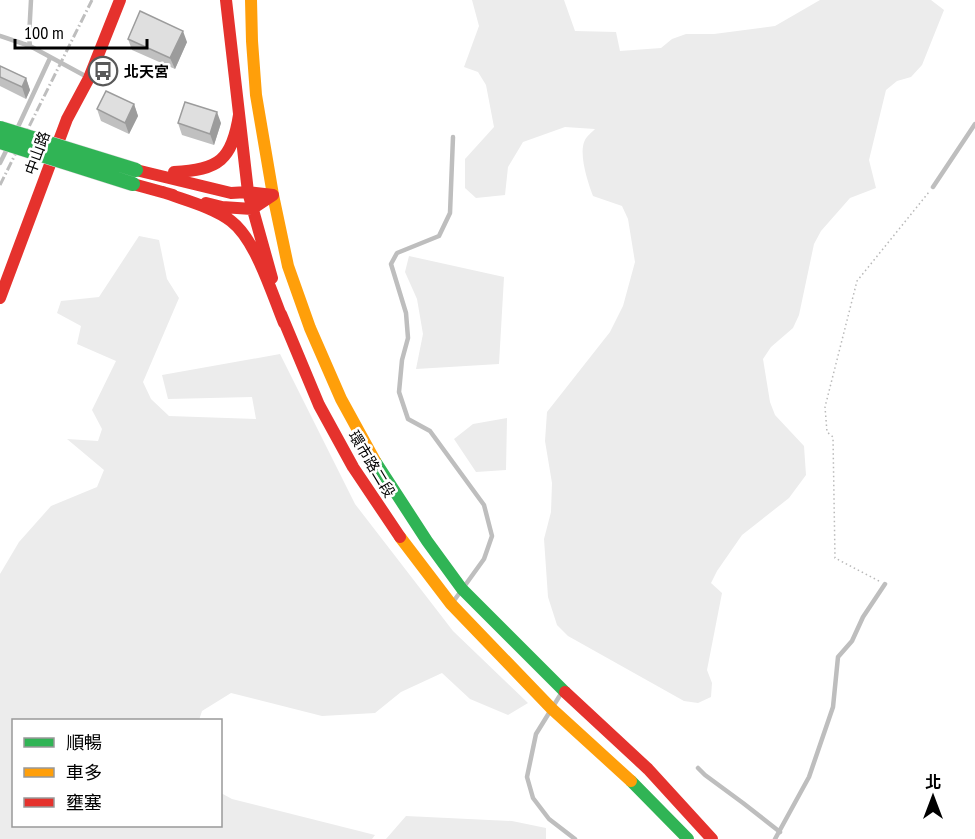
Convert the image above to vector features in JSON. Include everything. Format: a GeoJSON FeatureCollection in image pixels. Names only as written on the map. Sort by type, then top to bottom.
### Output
{"type":"FeatureCollection","features":[{"type":"Feature","properties":{"kind":"main road","name":"中山路"},"geometry":{"type":"LineString","coordinates":[[0,298],[67,119],[89,78],[120,0]]}},
{"type":"Feature","properties":{"kind":"main road","name":"中山路"},"geometry":{"type":"LineString","coordinates":[[112,22],[128,0]]}},
{"type":"Feature","properties":{"kind":"main road","name":"環市路二段"},"geometry":{"type":"LineString","coordinates":[[251,0],[256,95],[288,266],[310,328],[341,399],[381,472],[462,589],[563,690],[648,769],[712,839]]}},
{"type":"Feature","properties":{"kind":"main road","name":"環市路二段"},"geometry":{"type":"LineString","coordinates":[[225,3],[252,209],[284,323],[320,405],[353,467],[392,527],[452,604],[552,710],[632,782],[688,839]]}},
{"type":"Feature","properties":{"kind":"main road"},"geometry":{"type":"LineString","coordinates":[[139,175],[200,171],[213,166],[224,159],[232,147],[239,115]]}},
{"type":"Feature","properties":{"kind":"main road"},"geometry":{"type":"LineString","coordinates":[[0,128],[139,175],[163,192],[232,222],[250,243],[284,323]]}},
{"type":"Feature","properties":{"kind":"main road"},"geometry":{"type":"LineString","coordinates":[[0,142],[139,175],[231,193],[248,192],[273,195]]}},
{"type":"Feature","properties":{"kind":"main road"},"geometry":{"type":"LineString","coordinates":[[163,192],[222,207],[252,209],[273,195]]}},
{"type":"Feature","properties":{"kind":"lane"},"geometry":{"type":"LineString","coordinates":[[30,0],[28,37],[30,46]]}},
{"type":"Feature","properties":{"kind":"lane"},"geometry":{"type":"LineString","coordinates":[[0,36],[30,46],[89,78]]}},
{"type":"Feature","properties":{"kind":"lane"},"geometry":{"type":"LineString","coordinates":[[0,163],[50,58]]}},
{"type":"Feature","properties":{"kind":"lane"},"geometry":{"type":"LineString","coordinates":[[933,187],[975,124]]}},
{"type":"Feature","properties":{"kind":"lane"},"geometry":{"type":"LineString","coordinates":[[452,604],[484,559],[492,536],[484,505],[430,431],[408,419],[399,392],[402,360],[408,338],[406,313],[391,264],[397,253],[439,236],[450,213],[453,137]]}},
{"type":"Feature","properties":{"kind":"lane"},"geometry":{"type":"LineString","coordinates":[[776,839],[809,777],[833,707],[838,657],[852,641],[863,617],[885,584]]}},
{"type":"Feature","properties":{"kind":"lane"},"geometry":{"type":"LineString","coordinates":[[563,690],[536,734],[527,777],[533,798],[549,819],[575,839]]}},
{"type":"Feature","properties":{"kind":"lane"},"geometry":{"type":"LineString","coordinates":[[698,768],[780,832]]}},
{"type":"Feature","properties":{"kind":"path"},"geometry":{"type":"LineString","coordinates":[[885,584],[835,558],[833,437],[827,432],[825,407],[857,281],[933,187]]}},
{"type":"Feature","properties":{"kind":"shaded area"},"geometry":{"type":"Polygon","coordinates":[[[472,0],[564,0],[575,31],[616,32],[620,51],[661,48],[672,39],[686,34],[714,34],[775,26],[820,0],[931,0],[944,10],[922,65],[911,77],[897,81],[886,90],[869,160],[876,188],[850,198],[821,231],[814,244],[799,315],[793,328],[771,347],[763,359],[770,402],[775,415],[804,446],[806,475],[789,498],[742,535],[711,583],[722,593],[707,670],[712,683],[711,697],[698,703],[684,701],[568,636],[557,625],[548,597],[544,539],[551,512],[552,483],[545,441],[547,412],[610,332],[623,306],[635,262],[628,219],[622,206],[593,196],[584,168],[583,146],[595,129],[565,127],[523,142],[508,167],[505,195],[476,198],[465,188],[465,159],[494,127],[486,85],[478,72],[464,67],[479,26],[472,0]]]}},
{"type":"Feature","properties":{"kind":"shaded area"},"geometry":{"type":"Polygon","coordinates":[[[139,236],[159,240],[167,279],[179,298],[143,382],[151,399],[169,416],[256,419],[252,397],[168,399],[162,375],[280,354],[355,504],[453,631],[528,703],[508,715],[470,699],[442,673],[401,692],[375,713],[322,716],[231,693],[202,711],[199,719],[12,719],[12,827],[222,827],[222,794],[232,799],[375,835],[372,839],[0,839],[0,574],[19,542],[51,506],[97,487],[104,470],[67,439],[98,441],[102,429],[92,410],[116,361],[77,344],[81,326],[57,313],[61,301],[99,297],[139,236]]]}},
{"type":"Feature","properties":{"kind":"shaded area"},"geometry":{"type":"Polygon","coordinates":[[[409,256],[504,277],[499,364],[416,369],[423,334],[417,299],[405,272],[409,256]]]}},
{"type":"Feature","properties":{"kind":"shaded area"},"geometry":{"type":"Polygon","coordinates":[[[507,418],[506,470],[476,472],[454,439],[473,424],[507,418]]]}},
{"type":"Feature","properties":{"kind":"shaded area"},"geometry":{"type":"Polygon","coordinates":[[[406,816],[512,821],[546,828],[546,839],[386,839],[406,816]]]}},
{"type":"Feature","properties":{"kind":"building"},"geometry":{"type":"Polygon","coordinates":[[[140,11],[183,31],[170,58],[128,39],[140,11]]]}},
{"type":"Feature","properties":{"kind":"building"},"geometry":{"type":"Polygon","coordinates":[[[0,66],[26,78],[22,87],[0,77],[0,66]]]}},
{"type":"Feature","properties":{"kind":"building"},"geometry":{"type":"Polygon","coordinates":[[[106,91],[134,104],[125,123],[97,109],[106,91]]]}},
{"type":"Feature","properties":{"kind":"building"},"geometry":{"type":"Polygon","coordinates":[[[185,102],[217,112],[210,134],[178,123],[185,102]]]}},
{"type":"Feature","properties":{"kind":"railway"},"geometry":{"type":"LineString","coordinates":[[0,185],[92,0]]}},
{"type":"Feature","properties":{"kind":"traffic: fast"},"geometry":{"type":"LineString","coordinates":[[0,128],[136,170]]}},
{"type":"Feature","properties":{"kind":"traffic: fast"},"geometry":{"type":"LineString","coordinates":[[0,142],[133,184]]}},
{"type":"Feature","properties":{"kind":"traffic: fast"},"geometry":{"type":"LineString","coordinates":[[375,461],[427,541],[462,589],[565,692]]}},
{"type":"Feature","properties":{"kind":"traffic: fast"},"geometry":{"type":"LineString","coordinates":[[631,781],[688,839]]}},
{"type":"Feature","properties":{"kind":"traffic: slow"},"geometry":{"type":"LineString","coordinates":[[251,0],[256,95],[288,266],[310,328],[341,399],[375,461]]}},
{"type":"Feature","properties":{"kind":"traffic: slow"},"geometry":{"type":"LineString","coordinates":[[400,537],[451,604],[552,709],[631,781]]}},
{"type":"Feature","properties":{"kind":"traffic: jam"},"geometry":{"type":"LineString","coordinates":[[0,298],[67,119],[89,78],[120,0]]}},
{"type":"Feature","properties":{"kind":"traffic: jam"},"geometry":{"type":"LineString","coordinates":[[226,0],[248,192],[272,278]]}},
{"type":"Feature","properties":{"kind":"traffic: jam"},"geometry":{"type":"LineString","coordinates":[[174,172],[202,169],[221,160],[232,143],[239,115]]}},
{"type":"Feature","properties":{"kind":"traffic: jam"},"geometry":{"type":"LineString","coordinates":[[136,170],[231,193],[248,192],[273,195]]}},
{"type":"Feature","properties":{"kind":"traffic: jam"},"geometry":{"type":"LineString","coordinates":[[133,184],[173,195]]}},
{"type":"Feature","properties":{"kind":"traffic: jam"},"geometry":{"type":"LineString","coordinates":[[163,192],[216,212],[240,230],[256,254],[284,323]]}},
{"type":"Feature","properties":{"kind":"traffic: jam"},"geometry":{"type":"LineString","coordinates":[[206,203],[222,207],[252,209],[273,195]]}},
{"type":"Feature","properties":{"kind":"traffic: jam"},"geometry":{"type":"LineString","coordinates":[[281,314],[319,405],[353,467],[400,537]]}},
{"type":"Feature","properties":{"kind":"traffic: jam"},"geometry":{"type":"LineString","coordinates":[[565,692],[648,769],[712,839]]}},
{"type":"Feature","properties":{"kind":"place","name":"北天宮"},"geometry":{"type":"Point","coordinates":[103,71]}}]}
